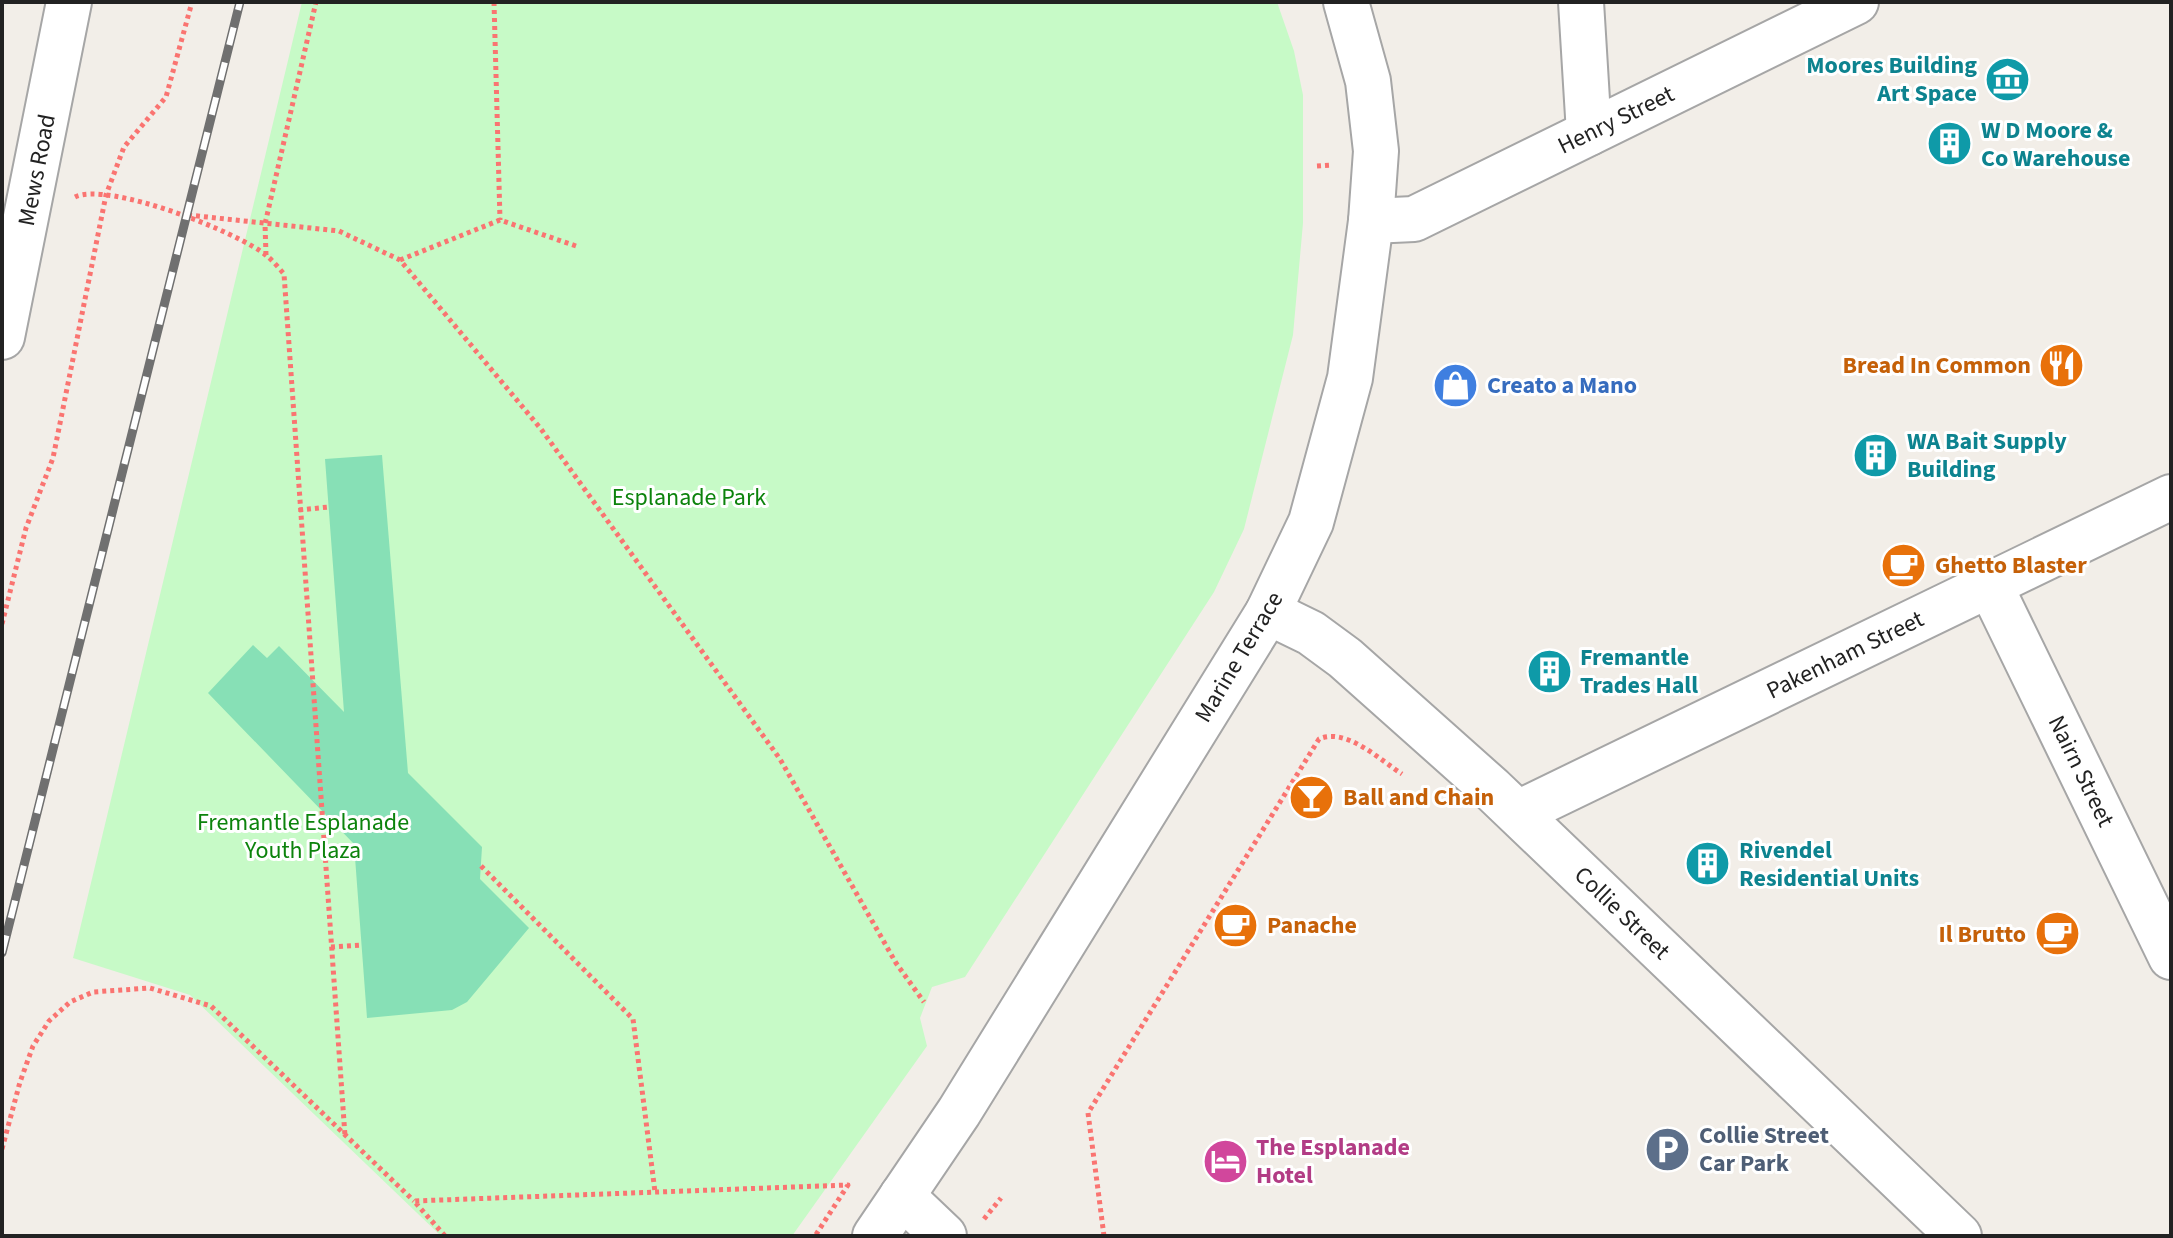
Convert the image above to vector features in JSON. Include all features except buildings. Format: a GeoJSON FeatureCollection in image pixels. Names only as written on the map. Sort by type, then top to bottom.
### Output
{"type":"FeatureCollection","features":[{"type":"Feature","properties":{"kind":"street","name":"Mews Road"},"geometry":{"type":"LineString","coordinates":[[2,337],[34,192],[69,2]]}},
{"type":"Feature","properties":{"kind":"street","name":"Marine Terrace"},"geometry":{"type":"LineString","coordinates":[[875,1236],[959,1112],[1268,612],[1311,522],[1350,378],[1371,221],[1376,151],[1368,81],[1346,2]]}},
{"type":"Feature","properties":{"kind":"street"},"geometry":{"type":"LineString","coordinates":[[1581,2],[1589,133]]}},
{"type":"Feature","properties":{"kind":"street","name":"Henry Street"},"geometry":{"type":"LineString","coordinates":[[1371,221],[1414,219],[1856,2]]}},
{"type":"Feature","properties":{"kind":"street","name":"Pakenham Street"},"geometry":{"type":"LineString","coordinates":[[1518,813],[2171,497]]}},
{"type":"Feature","properties":{"kind":"street","name":"Nairn Street"},"geometry":{"type":"LineString","coordinates":[[1990,585],[2171,957]]}},
{"type":"Feature","properties":{"kind":"street","name":"Collie Street"},"geometry":{"type":"LineString","coordinates":[[1268,612],[1311,633],[1345,658],[1518,813],[1959,1236]]}},
{"type":"Feature","properties":{"kind":"street"},"geometry":{"type":"LineString","coordinates":[[902,1196],[944,1236]]}},
{"type":"Feature","properties":{"kind":"path"},"geometry":{"type":"LineString","coordinates":[[2,624],[26,528],[53,458],[106,195],[124,147],[166,97],[192,2]]}},
{"type":"Feature","properties":{"kind":"path"},"geometry":{"type":"LineString","coordinates":[[266,255],[265,224],[316,2]]}},
{"type":"Feature","properties":{"kind":"path"},"geometry":{"type":"LineString","coordinates":[[494,2],[500,220]]}},
{"type":"Feature","properties":{"kind":"path"},"geometry":{"type":"LineString","coordinates":[[106,195],[188,215],[339,231],[400,260],[541,429],[780,759],[896,963],[924,1002]]}},
{"type":"Feature","properties":{"kind":"path"},"geometry":{"type":"LineString","coordinates":[[188,215],[266,255],[284,274],[345,1136]]}},
{"type":"Feature","properties":{"kind":"path"},"geometry":{"type":"LineString","coordinates":[[400,260],[500,220],[576,246]]}},
{"type":"Feature","properties":{"kind":"path"},"geometry":{"type":"LineString","coordinates":[[299,510],[329,507]]}},
{"type":"Feature","properties":{"kind":"path"},"geometry":{"type":"LineString","coordinates":[[1104,1236],[1088,1113],[1319,739],[1330,734],[1345,738],[1410,779]]}},
{"type":"Feature","properties":{"kind":"path"},"geometry":{"type":"LineString","coordinates":[[481,866],[633,1019],[655,1192]]}},
{"type":"Feature","properties":{"kind":"path"},"geometry":{"type":"LineString","coordinates":[[331,947],[361,945]]}},
{"type":"Feature","properties":{"kind":"path"},"geometry":{"type":"LineString","coordinates":[[2,1149],[33,1046],[49,1021],[70,1002],[93,992],[150,988],[211,1006],[414,1201],[445,1236]]}},
{"type":"Feature","properties":{"kind":"path"},"geometry":{"type":"LineString","coordinates":[[414,1201],[848,1185],[815,1236]]}},
{"type":"Feature","properties":{"kind":"green space","name":"Esplanade Park"},"geometry":{"type":"Polygon","coordinates":[[[302,2],[1277,2],[1294,51],[1303,95],[1303,223],[1293,335],[1244,529],[1214,592],[965,977],[932,987],[920,1018],[927,1046],[792,1236],[441,1236],[190,995],[73,958],[302,2]]]}},
{"type":"Feature","properties":{"kind":"green space"},"geometry":{"type":"Polygon","coordinates":[[[382,455],[408,773],[482,847],[480,879],[529,928],[467,1002],[452,1010],[367,1018],[354,844],[208,693],[253,645],[267,658],[279,646],[344,712],[325,459],[382,455]]]}},
{"type":"Feature","properties":{"kind":"railway"},"geometry":{"type":"LineString","coordinates":[[2,953],[240,2]]}},
{"type":"Feature","properties":{"kind":"place","name":"Moores Building Art Space"},"geometry":{"type":"Point","coordinates":[2008,79]}},
{"type":"Feature","properties":{"kind":"place","name":"W D Moore & Co Warehouse"},"geometry":{"type":"Point","coordinates":[1950,144]}},
{"type":"Feature","properties":{"kind":"place","name":"Bread In Common"},"geometry":{"type":"Point","coordinates":[2062,365]}},
{"type":"Feature","properties":{"kind":"place","name":"Creato a Mano"},"geometry":{"type":"Point","coordinates":[1456,385]}},
{"type":"Feature","properties":{"kind":"place","name":"WA Bait Supply Building"},"geometry":{"type":"Point","coordinates":[1876,455]}},
{"type":"Feature","properties":{"kind":"place","name":"Ghetto Blaster"},"geometry":{"type":"Point","coordinates":[1904,565]}},
{"type":"Feature","properties":{"kind":"place","name":"Fremantle Trades Hall"},"geometry":{"type":"Point","coordinates":[1549,671]}},
{"type":"Feature","properties":{"kind":"place","name":"Ball and Chain"},"geometry":{"type":"Point","coordinates":[1312,797]}},
{"type":"Feature","properties":{"kind":"place","name":"Rivendel Residential Units"},"geometry":{"type":"Point","coordinates":[1708,864]}},
{"type":"Feature","properties":{"kind":"place","name":"Panache"},"geometry":{"type":"Point","coordinates":[1236,925]}},
{"type":"Feature","properties":{"kind":"place","name":"Il Brutto"},"geometry":{"type":"Point","coordinates":[2057,934]}},
{"type":"Feature","properties":{"kind":"place","name":"Collie Street Car Park"},"geometry":{"type":"Point","coordinates":[1668,1149]}},
{"type":"Feature","properties":{"kind":"place","name":"The Esplanade Hotel"},"geometry":{"type":"Point","coordinates":[1225,1161]}},
{"type":"Feature","properties":{"kind":"park label","name":"Fremantle Esplanade Youth Plaza"},"geometry":{"type":"Point","coordinates":[303,836]}}]}
